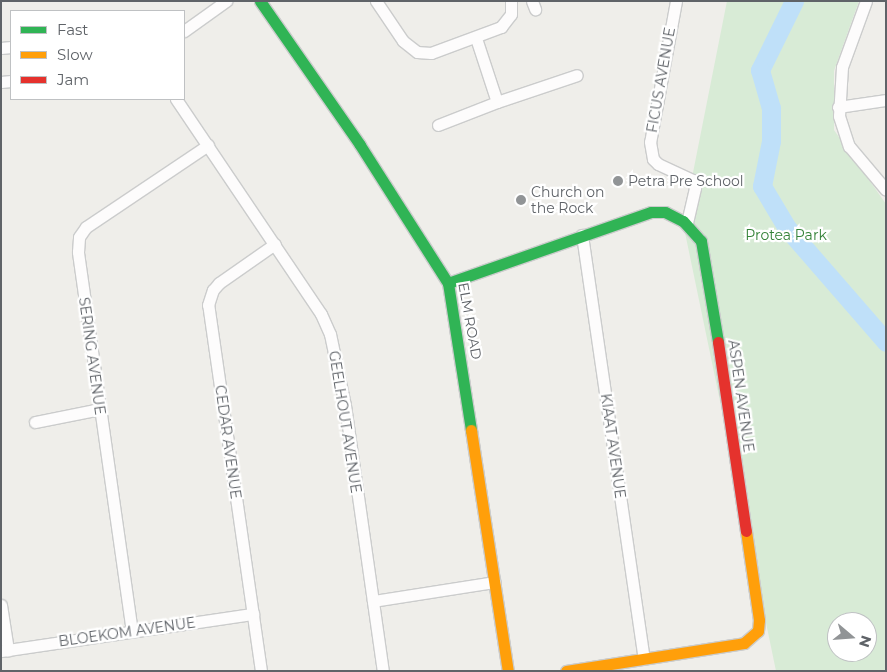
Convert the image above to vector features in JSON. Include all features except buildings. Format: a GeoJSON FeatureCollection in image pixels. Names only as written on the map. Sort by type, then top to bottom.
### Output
{"type":"FeatureCollection","features":[{"type":"Feature","properties":{"kind":"street"},"geometry":{"type":"LineString","coordinates":[[185,30],[226,1]]}},
{"type":"Feature","properties":{"kind":"street","name":"ELM ROAD"},"geometry":{"type":"LineString","coordinates":[[260,1],[360,145],[448,283],[508,671]]}},
{"type":"Feature","properties":{"kind":"street"},"geometry":{"type":"LineString","coordinates":[[376,1],[403,41],[418,52],[444,51],[476,38],[507,21],[511,1]]}},
{"type":"Feature","properties":{"kind":"street","name":"FICUS AVENUE"},"geometry":{"type":"LineString","coordinates":[[676,1],[650,142],[650,151],[658,164],[693,180],[695,188],[687,224]]}},
{"type":"Feature","properties":{"kind":"street"},"geometry":{"type":"LineString","coordinates":[[866,1],[842,67],[838,107],[840,127],[849,146],[886,190]]}},
{"type":"Feature","properties":{"kind":"street"},"geometry":{"type":"LineString","coordinates":[[476,38],[497,102]]}},
{"type":"Feature","properties":{"kind":"street"},"geometry":{"type":"LineString","coordinates":[[438,125],[497,102],[576,75]]}},
{"type":"Feature","properties":{"kind":"street","name":"GEELHOUT AVENUE"},"geometry":{"type":"LineString","coordinates":[[177,100],[276,244],[321,314],[334,349],[383,671]]}},
{"type":"Feature","properties":{"kind":"street"},"geometry":{"type":"LineString","coordinates":[[838,107],[886,100]]}},
{"type":"Feature","properties":{"kind":"street","name":"SERING AVENUE"},"geometry":{"type":"LineString","coordinates":[[132,632],[78,252],[78,237],[86,227],[208,145]]}},
{"type":"Feature","properties":{"kind":"street","name":"ASPEN AVENUE"},"geometry":{"type":"LineString","coordinates":[[448,283],[651,212],[665,212],[687,224],[701,241],[705,255],[758,626],[753,638],[744,643],[566,671]]}},
{"type":"Feature","properties":{"kind":"street","name":"KIAAT AVENUE"},"geometry":{"type":"LineString","coordinates":[[582,235],[644,658]]}},
{"type":"Feature","properties":{"kind":"street","name":"CEDAR AVENUE"},"geometry":{"type":"LineString","coordinates":[[262,671],[208,305],[212,290],[219,283],[276,244]]}},
{"type":"Feature","properties":{"kind":"street"},"geometry":{"type":"LineString","coordinates":[[34,422],[100,409]]}},
{"type":"Feature","properties":{"kind":"street"},"geometry":{"type":"LineString","coordinates":[[372,601],[495,582]]}},
{"type":"Feature","properties":{"kind":"street"},"geometry":{"type":"LineString","coordinates":[[1,605],[5,651]]}},
{"type":"Feature","properties":{"kind":"street","name":"BLOEKOM AVENUE"},"geometry":{"type":"LineString","coordinates":[[5,651],[253,614]]}},
{"type":"Feature","properties":{"kind":"green space","name":"Protea Park"},"geometry":{"type":"Polygon","coordinates":[[[727,1],[859,1],[834,71],[834,130],[886,204],[886,671],[776,671],[683,223],[727,1]]]}},
{"type":"Feature","properties":{"kind":"waterway"},"geometry":{"type":"LineString","coordinates":[[794,1],[760,70],[771,108],[771,141],[762,186],[787,228],[886,342]]}},
{"type":"Feature","properties":{"kind":"traffic: fast"},"geometry":{"type":"LineString","coordinates":[[260,1],[360,145],[448,283],[471,430]]}},
{"type":"Feature","properties":{"kind":"traffic: fast"},"geometry":{"type":"LineString","coordinates":[[448,283],[651,212],[665,212],[683,221],[701,241],[718,342]]}},
{"type":"Feature","properties":{"kind":"traffic: slow"},"geometry":{"type":"LineString","coordinates":[[471,430],[508,671]]}},
{"type":"Feature","properties":{"kind":"traffic: slow"},"geometry":{"type":"LineString","coordinates":[[566,671],[744,643],[758,631],[759,620],[746,531]]}},
{"type":"Feature","properties":{"kind":"traffic: jam"},"geometry":{"type":"LineString","coordinates":[[718,342],[746,531]]}},
{"type":"Feature","properties":{"kind":"place","name":"Petra Pre School"},"geometry":{"type":"Point","coordinates":[618,181]}},
{"type":"Feature","properties":{"kind":"place","name":"Church on the Rock"},"geometry":{"type":"Point","coordinates":[521,200]}}]}
